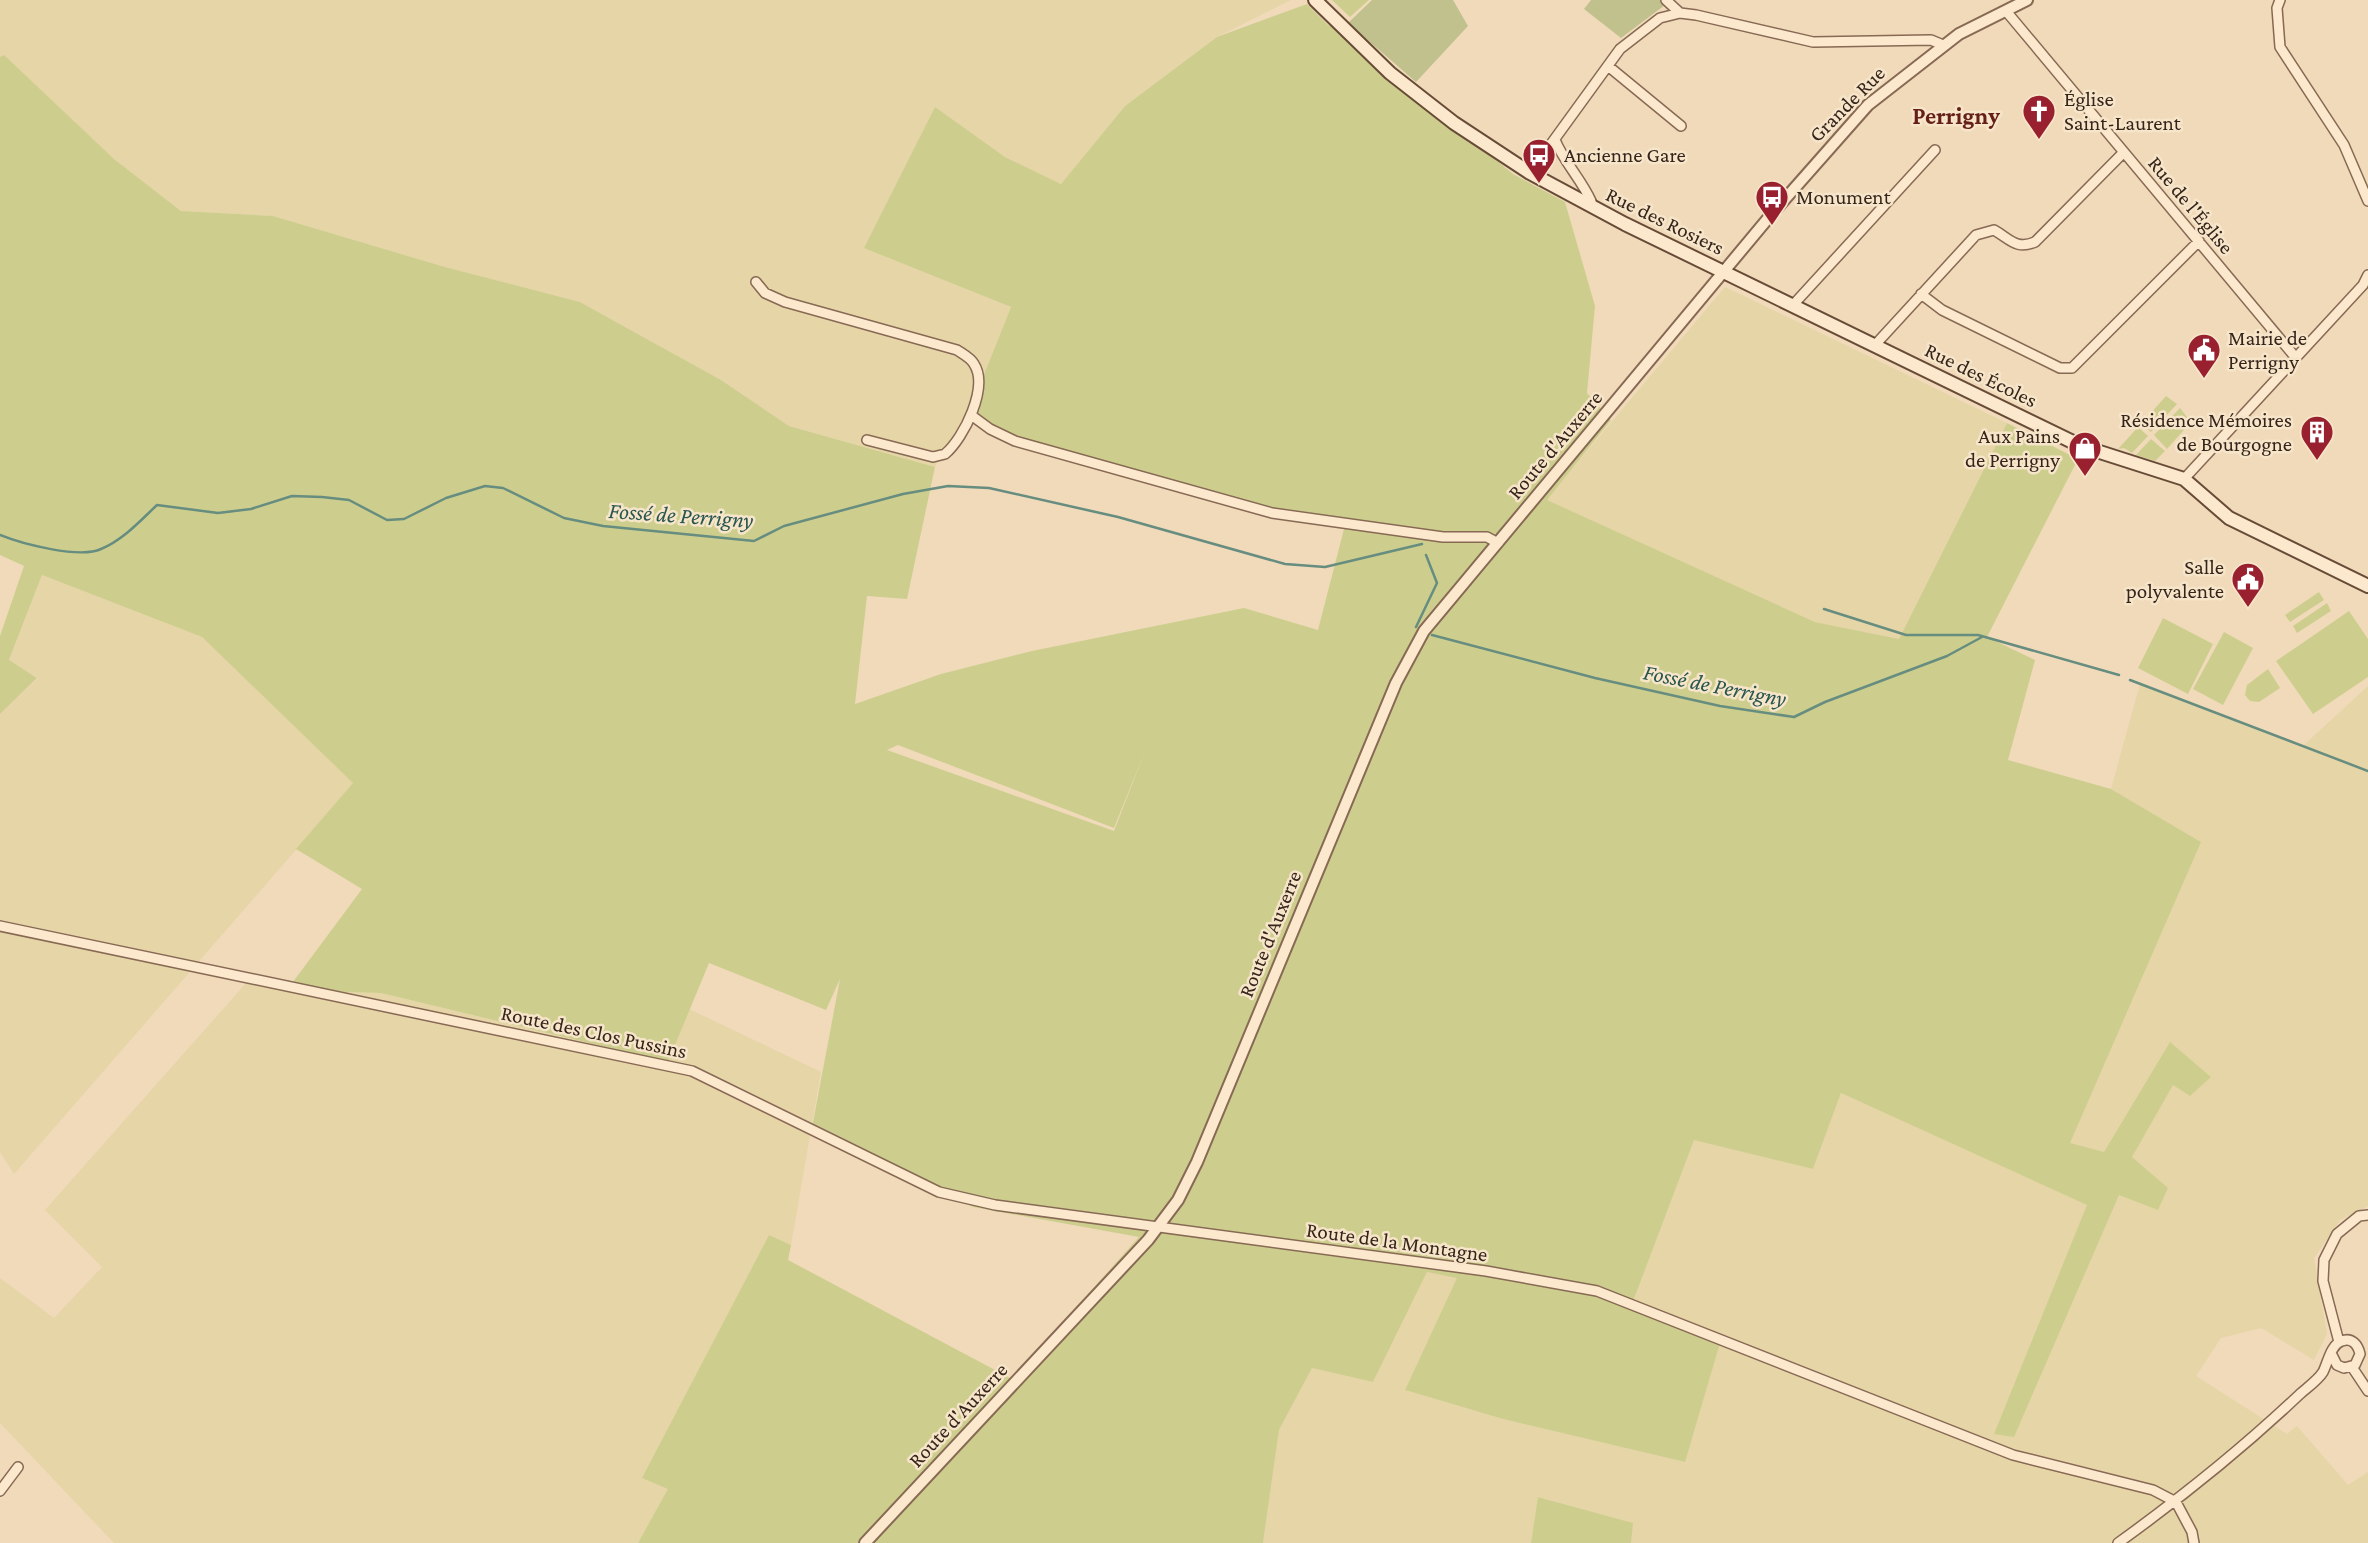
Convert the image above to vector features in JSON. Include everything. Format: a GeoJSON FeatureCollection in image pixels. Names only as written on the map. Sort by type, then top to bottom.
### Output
{"type":"FeatureCollection","features":[{"type":"Feature","properties":{"kind":"main road","name":"Rue des Rosiers"},"geometry":{"type":"LineString","coordinates":[[1315,0],[1390,72],[1454,123],[1530,173],[1725,271]]}},
{"type":"Feature","properties":{"kind":"main road","name":"Rue des Écoles"},"geometry":{"type":"LineString","coordinates":[[1725,271],[2081,446],[2184,479],[2229,518],[2368,586]]}},
{"type":"Feature","properties":{"kind":"street"},"geometry":{"type":"LineString","coordinates":[[1666,0],[1680,13]]}},
{"type":"Feature","properties":{"kind":"street","name":"Grande Rue"},"geometry":{"type":"LineString","coordinates":[[1685,320],[1863,110],[1959,34],[2027,0]]}},
{"type":"Feature","properties":{"kind":"street"},"geometry":{"type":"LineString","coordinates":[[2276,3],[2280,47],[2344,145],[2368,201]]}},
{"type":"Feature","properties":{"kind":"street","name":"Rue de l'Église"},"geometry":{"type":"LineString","coordinates":[[2006,11],[2296,358]]}},
{"type":"Feature","properties":{"kind":"street"},"geometry":{"type":"LineString","coordinates":[[1530,173],[1620,49],[1660,18],[1680,13],[1813,42],[1931,40],[1943,45]]}},
{"type":"Feature","properties":{"kind":"street"},"geometry":{"type":"LineString","coordinates":[[1608,66],[1681,126]]}},
{"type":"Feature","properties":{"kind":"street","name":"Rue des Rosiers"},"geometry":{"type":"LineString","coordinates":[[1555,140],[1563,159],[1585,187],[1591,201],[1589,205]]}},
{"type":"Feature","properties":{"kind":"street"},"geometry":{"type":"LineString","coordinates":[[1793,305],[1935,150]]}},
{"type":"Feature","properties":{"kind":"street"},"geometry":{"type":"LineString","coordinates":[[1875,345],[1983,231],[1994,230],[2023,247],[2035,242],[2124,152]]}},
{"type":"Feature","properties":{"kind":"street"},"geometry":{"type":"LineString","coordinates":[[1921,294],[1942,310],[2060,368],[2072,368],[2199,241]]}},
{"type":"Feature","properties":{"kind":"street"},"geometry":{"type":"LineString","coordinates":[[2184,479],[2363,285],[2368,275]]}},
{"type":"Feature","properties":{"kind":"street"},"geometry":{"type":"LineString","coordinates":[[756,282],[765,293],[785,302],[957,350],[973,361],[977,370],[977,398],[971,415],[945,454],[933,457],[867,440]]}},
{"type":"Feature","properties":{"kind":"street","name":"Route d'Auxerre"},"geometry":{"type":"LineString","coordinates":[[865,1543],[1160,1226],[1198,1162],[1402,667],[1424,631],[1685,320]]}},
{"type":"Feature","properties":{"kind":"street"},"geometry":{"type":"LineString","coordinates":[[971,415],[990,429],[1015,441],[1272,513],[1443,537],[1487,537],[1498,543]]}},
{"type":"Feature","properties":{"kind":"street","name":"Route des Clos Pussins"},"geometry":{"type":"LineString","coordinates":[[0,926],[692,1071],[939,1192],[1049,1214],[1160,1226]]}},
{"type":"Feature","properties":{"kind":"street"},"geometry":{"type":"LineString","coordinates":[[2321,1375],[2339,1342],[2323,1281],[2324,1260],[2337,1234],[2359,1216],[2368,1214]]}},
{"type":"Feature","properties":{"kind":"street","name":"Route de la Montagne"},"geometry":{"type":"LineString","coordinates":[[1160,1226],[1486,1271],[1597,1291],[1629,1301],[2013,1455],[2153,1490],[2176,1502]]}},
{"type":"Feature","properties":{"kind":"street"},"geometry":{"type":"LineString","coordinates":[[2118,1543],[2176,1502],[2321,1375],[2341,1367],[2352,1367],[2358,1362],[2364,1348],[2351,1341],[2339,1342]]}},
{"type":"Feature","properties":{"kind":"street"},"geometry":{"type":"LineString","coordinates":[[2332,1355],[2341,1367]]}},
{"type":"Feature","properties":{"kind":"street"},"geometry":{"type":"LineString","coordinates":[[2352,1367],[2368,1391]]}},
{"type":"Feature","properties":{"kind":"street"},"geometry":{"type":"LineString","coordinates":[[0,1491],[18,1467]]}},
{"type":"Feature","properties":{"kind":"street"},"geometry":{"type":"LineString","coordinates":[[2176,1502],[2192,1532],[2194,1543]]}},
{"type":"Feature","properties":{"kind":"shaded area"},"geometry":{"type":"Polygon","coordinates":[[[0,0],[1291,0],[1217,37],[1125,106],[1061,184],[1005,157],[935,108],[865,248],[1011,307],[971,407],[935,467],[789,426],[721,380],[580,302],[445,267],[273,216],[181,211],[114,159],[0,57],[0,0]]]}},
{"type":"Feature","properties":{"kind":"shaded area"},"geometry":{"type":"Polygon","coordinates":[[[1725,287],[2007,423],[1899,639],[1815,622],[1546,500],[1725,287]]]}},
{"type":"Feature","properties":{"kind":"shaded area"},"geometry":{"type":"Polygon","coordinates":[[[42,575],[202,637],[354,783],[14,1174],[0,1152],[0,714],[38,678],[9,661],[42,575]]]}},
{"type":"Feature","properties":{"kind":"shaded area"},"geometry":{"type":"Polygon","coordinates":[[[2140,684],[2304,745],[2368,686],[2368,1206],[2340,1220],[2314,1258],[2327,1334],[2314,1360],[2261,1328],[2221,1338],[2196,1376],[2287,1434],[2297,1426],[2348,1485],[2368,1472],[2368,1543],[1631,1543],[1632,1523],[1539,1497],[1531,1543],[1263,1543],[1279,1430],[1312,1368],[1373,1382],[1427,1272],[1458,1277],[1405,1390],[1503,1419],[1685,1462],[1631,1308],[1694,1139],[1813,1169],[1841,1093],[1994,1161],[2201,842],[2111,789],[2140,684]]]}},
{"type":"Feature","properties":{"kind":"shaded area"},"geometry":{"type":"Polygon","coordinates":[[[247,982],[287,990],[381,993],[667,1062],[689,1009],[821,1072],[791,1245],[769,1235],[643,1478],[669,1489],[638,1543],[114,1543],[0,1423],[0,1278],[54,1318],[102,1267],[45,1210],[247,982]]]}},
{"type":"Feature","properties":{"kind":"green space"},"geometry":{"type":"Polygon","coordinates":[[[1332,0],[1369,0],[1350,17],[1332,0]]]}},
{"type":"Feature","properties":{"kind":"green space"},"geometry":{"type":"Polygon","coordinates":[[[1372,0],[1453,0],[1468,26],[1416,82],[1348,23],[1372,0]]]}},
{"type":"Feature","properties":{"kind":"green space"},"geometry":{"type":"Polygon","coordinates":[[[1591,0],[1662,0],[1665,5],[1621,38],[1584,9],[1591,0]]]}},
{"type":"Feature","properties":{"kind":"green space"},"geometry":{"type":"Polygon","coordinates":[[[1307,4],[1328,25],[1335,27],[1513,174],[1565,202],[1595,306],[1587,393],[1611,420],[1547,500],[1815,622],[1899,639],[2007,423],[2078,459],[1987,637],[2035,660],[2008,760],[2111,789],[2201,842],[2070,1143],[2104,1152],[2170,1042],[2211,1077],[2190,1096],[2173,1085],[2132,1157],[2168,1188],[2158,1210],[2119,1195],[2014,1437],[1994,1434],[2087,1205],[1841,1093],[1813,1169],[1694,1140],[1631,1307],[1720,1343],[1685,1462],[1503,1419],[1405,1390],[1457,1278],[1427,1272],[1373,1382],[1312,1368],[1279,1430],[1263,1543],[638,1543],[668,1489],[642,1478],[769,1235],[791,1245],[788,1260],[1012,1379],[1139,1237],[973,1207],[811,1133],[840,979],[826,1010],[709,963],[668,1062],[381,993],[287,990],[362,889],[296,849],[353,783],[202,637],[42,575],[9,660],[37,678],[0,714],[0,636],[24,566],[0,555],[0,57],[4,55],[114,159],[181,211],[273,216],[445,267],[580,302],[721,380],[789,426],[935,467],[907,599],[867,596],[855,704],[941,674],[1032,651],[1244,608],[1318,630],[1344,529],[1009,440],[971,407],[1011,307],[864,248],[935,107],[1005,157],[1061,184],[1125,106],[1217,37],[1307,4]],[[898,745],[887,750],[1114,831],[1145,751],[1114,828],[898,745]]]}},
{"type":"Feature","properties":{"kind":"green space"},"geometry":{"type":"Polygon","coordinates":[[[2166,396],[2177,404],[2151,432],[2141,424],[2166,396]]]}},
{"type":"Feature","properties":{"kind":"green space"},"geometry":{"type":"Polygon","coordinates":[[[2180,408],[2191,422],[2167,449],[2154,435],[2180,408]]]}},
{"type":"Feature","properties":{"kind":"green space"},"geometry":{"type":"Polygon","coordinates":[[[2138,427],[2148,436],[2132,453],[2124,448],[2118,449],[2138,427]]]}},
{"type":"Feature","properties":{"kind":"green space"},"geometry":{"type":"Polygon","coordinates":[[[2151,439],[2165,451],[2155,461],[2136,455],[2151,439]]]}},
{"type":"Feature","properties":{"kind":"green space"},"geometry":{"type":"Polygon","coordinates":[[[2319,592],[2324,600],[2290,622],[2285,615],[2319,592]]]}},
{"type":"Feature","properties":{"kind":"green space"},"geometry":{"type":"Polygon","coordinates":[[[2327,603],[2331,611],[2297,633],[2293,626],[2327,603]]]}},
{"type":"Feature","properties":{"kind":"green space"},"geometry":{"type":"Polygon","coordinates":[[[2349,611],[2368,639],[2368,677],[2313,714],[2276,661],[2349,611]]]}},
{"type":"Feature","properties":{"kind":"green space"},"geometry":{"type":"Polygon","coordinates":[[[2163,618],[2213,644],[2188,694],[2138,668],[2163,618]]]}},
{"type":"Feature","properties":{"kind":"green space"},"geometry":{"type":"Polygon","coordinates":[[[2224,632],[2253,648],[2223,705],[2193,689],[2224,632]]]}},
{"type":"Feature","properties":{"kind":"green space"},"geometry":{"type":"Polygon","coordinates":[[[2268,669],[2280,688],[2259,702],[2250,701],[2245,695],[2247,685],[2268,669]]]}},
{"type":"Feature","properties":{"kind":"green space"},"geometry":{"type":"Polygon","coordinates":[[[1538,1497],[1633,1523],[1631,1543],[1531,1543],[1538,1497]]]}},
{"type":"Feature","properties":{"kind":"waterway","name":"Fossé de Perrigny"},"geometry":{"type":"LineString","coordinates":[[0,535],[51,549],[92,552],[117,541],[157,505],[218,513],[251,509],[292,496],[322,497],[349,500],[387,520],[404,519],[446,498],[485,486],[503,488],[564,518],[603,526],[754,541],[784,526],[903,494],[948,486],[989,488],[1118,517],[1285,564],[1325,567],[1422,544]]}},
{"type":"Feature","properties":{"kind":"waterway","name":"Fossé de Perrigny"},"geometry":{"type":"LineString","coordinates":[[1416,627],[1437,583],[1426,555]]}},
{"type":"Feature","properties":{"kind":"waterway","name":"Fossé de Perrigny"},"geometry":{"type":"LineString","coordinates":[[1824,609],[1906,635],[1978,635],[2119,675]]}},
{"type":"Feature","properties":{"kind":"waterway","name":"Fossé de Perrigny"},"geometry":{"type":"LineString","coordinates":[[1432,635],[1595,678],[1720,706],[1794,717],[1825,702],[1947,656],[1982,637]]}},
{"type":"Feature","properties":{"kind":"waterway","name":"Fossé de Perrigny"},"geometry":{"type":"LineString","coordinates":[[2130,680],[2368,771]]}},
{"type":"Feature","properties":{"kind":"place","name":"Église Saint-Laurent"},"geometry":{"type":"Point","coordinates":[2039,141]}},
{"type":"Feature","properties":{"kind":"place","name":"Ancienne Gare"},"geometry":{"type":"Point","coordinates":[1539,185]}},
{"type":"Feature","properties":{"kind":"place","name":"Monument"},"geometry":{"type":"Point","coordinates":[1772,227]}},
{"type":"Feature","properties":{"kind":"place","name":"Mairie de Perrigny"},"geometry":{"type":"Point","coordinates":[2204,380]}},
{"type":"Feature","properties":{"kind":"place","name":"Résidence Mémoires de Bourgogne"},"geometry":{"type":"Point","coordinates":[2317,462]}},
{"type":"Feature","properties":{"kind":"place","name":"Aux Pains de Perrigny"},"geometry":{"type":"Point","coordinates":[2085,478]}},
{"type":"Feature","properties":{"kind":"place","name":"Salle polyvalente"},"geometry":{"type":"Point","coordinates":[2248,609]}},
{"type":"Feature","properties":{"kind":"district","name":"Perrigny"},"geometry":{"type":"Point","coordinates":[1956,116]}}]}
